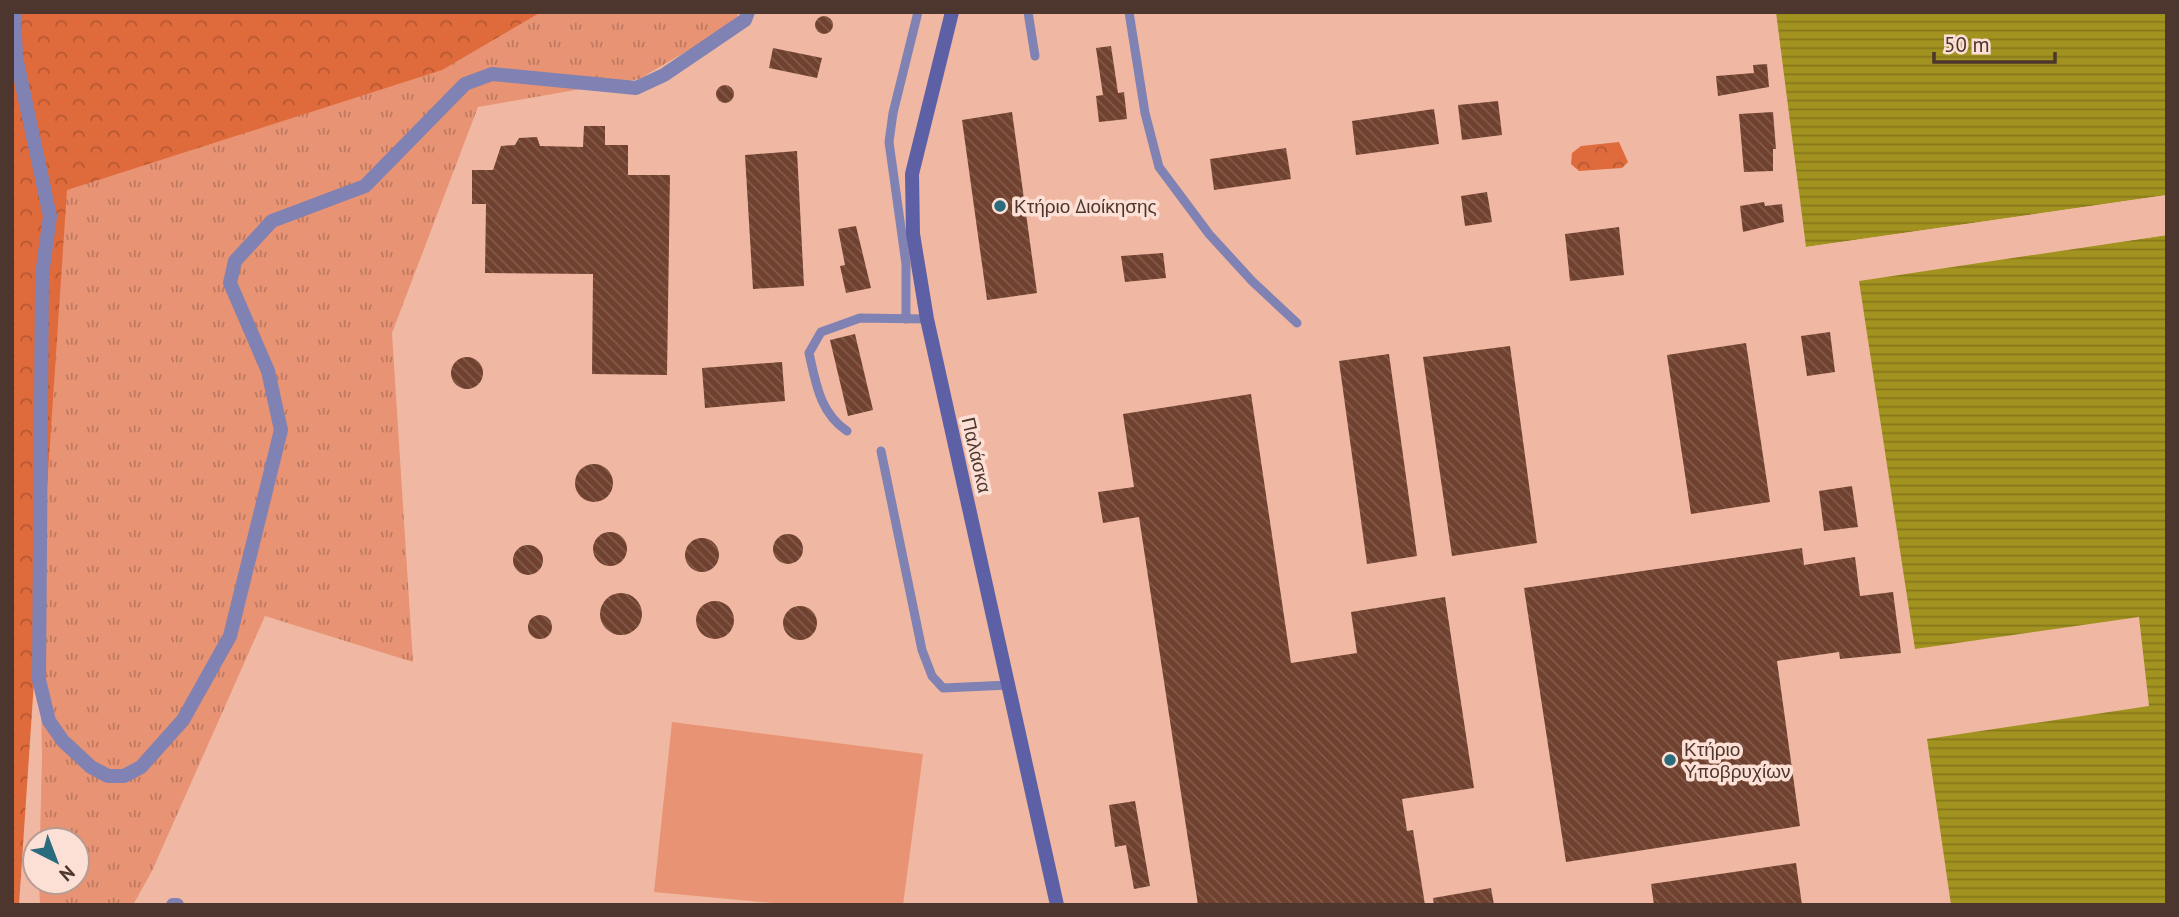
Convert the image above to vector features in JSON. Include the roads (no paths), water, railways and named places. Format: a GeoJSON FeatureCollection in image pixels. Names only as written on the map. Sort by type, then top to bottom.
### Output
{"type":"FeatureCollection","features":[{"type":"Feature","properties":{"kind":"street"},"geometry":{"type":"LineString","coordinates":[[14,12],[16,57],[50,216],[42,275],[39,680],[49,721],[63,741],[91,767],[108,776],[124,776],[141,767],[161,748],[183,720],[230,636],[278,443],[281,430],[268,371],[230,283],[235,261],[272,221],[365,186],[465,84],[492,74],[636,88],[664,75],[745,20],[748,12]]}},
{"type":"Feature","properties":{"kind":"street","name":"Παλάσκα"},"geometry":{"type":"LineString","coordinates":[[951,12],[912,174],[913,234],[927,319],[1057,905]]}},
{"type":"Feature","properties":{"kind":"lane"},"geometry":{"type":"LineString","coordinates":[[906,319],[906,264],[889,142],[893,113],[918,12]]}},
{"type":"Feature","properties":{"kind":"lane"},"geometry":{"type":"LineString","coordinates":[[1028,12],[1035,56]]}},
{"type":"Feature","properties":{"kind":"lane"},"geometry":{"type":"LineString","coordinates":[[1129,12],[1144,113],[1159,167],[1209,234],[1252,281],[1297,323]]}},
{"type":"Feature","properties":{"kind":"lane"},"geometry":{"type":"LineString","coordinates":[[847,431],[830,420],[819,395],[808,353],[821,332],[860,318],[927,319]]}},
{"type":"Feature","properties":{"kind":"lane"},"geometry":{"type":"LineString","coordinates":[[881,451],[922,650],[932,676],[943,688],[1009,685]]}},
{"type":"Feature","properties":{"kind":"place","name":"Κτήριο Διοίκησης"},"geometry":{"type":"Point","coordinates":[1000,206]}},
{"type":"Feature","properties":{"kind":"place","name":"Κτήριο Υποβρυχίων"},"geometry":{"type":"Point","coordinates":[1670,760]}}]}
